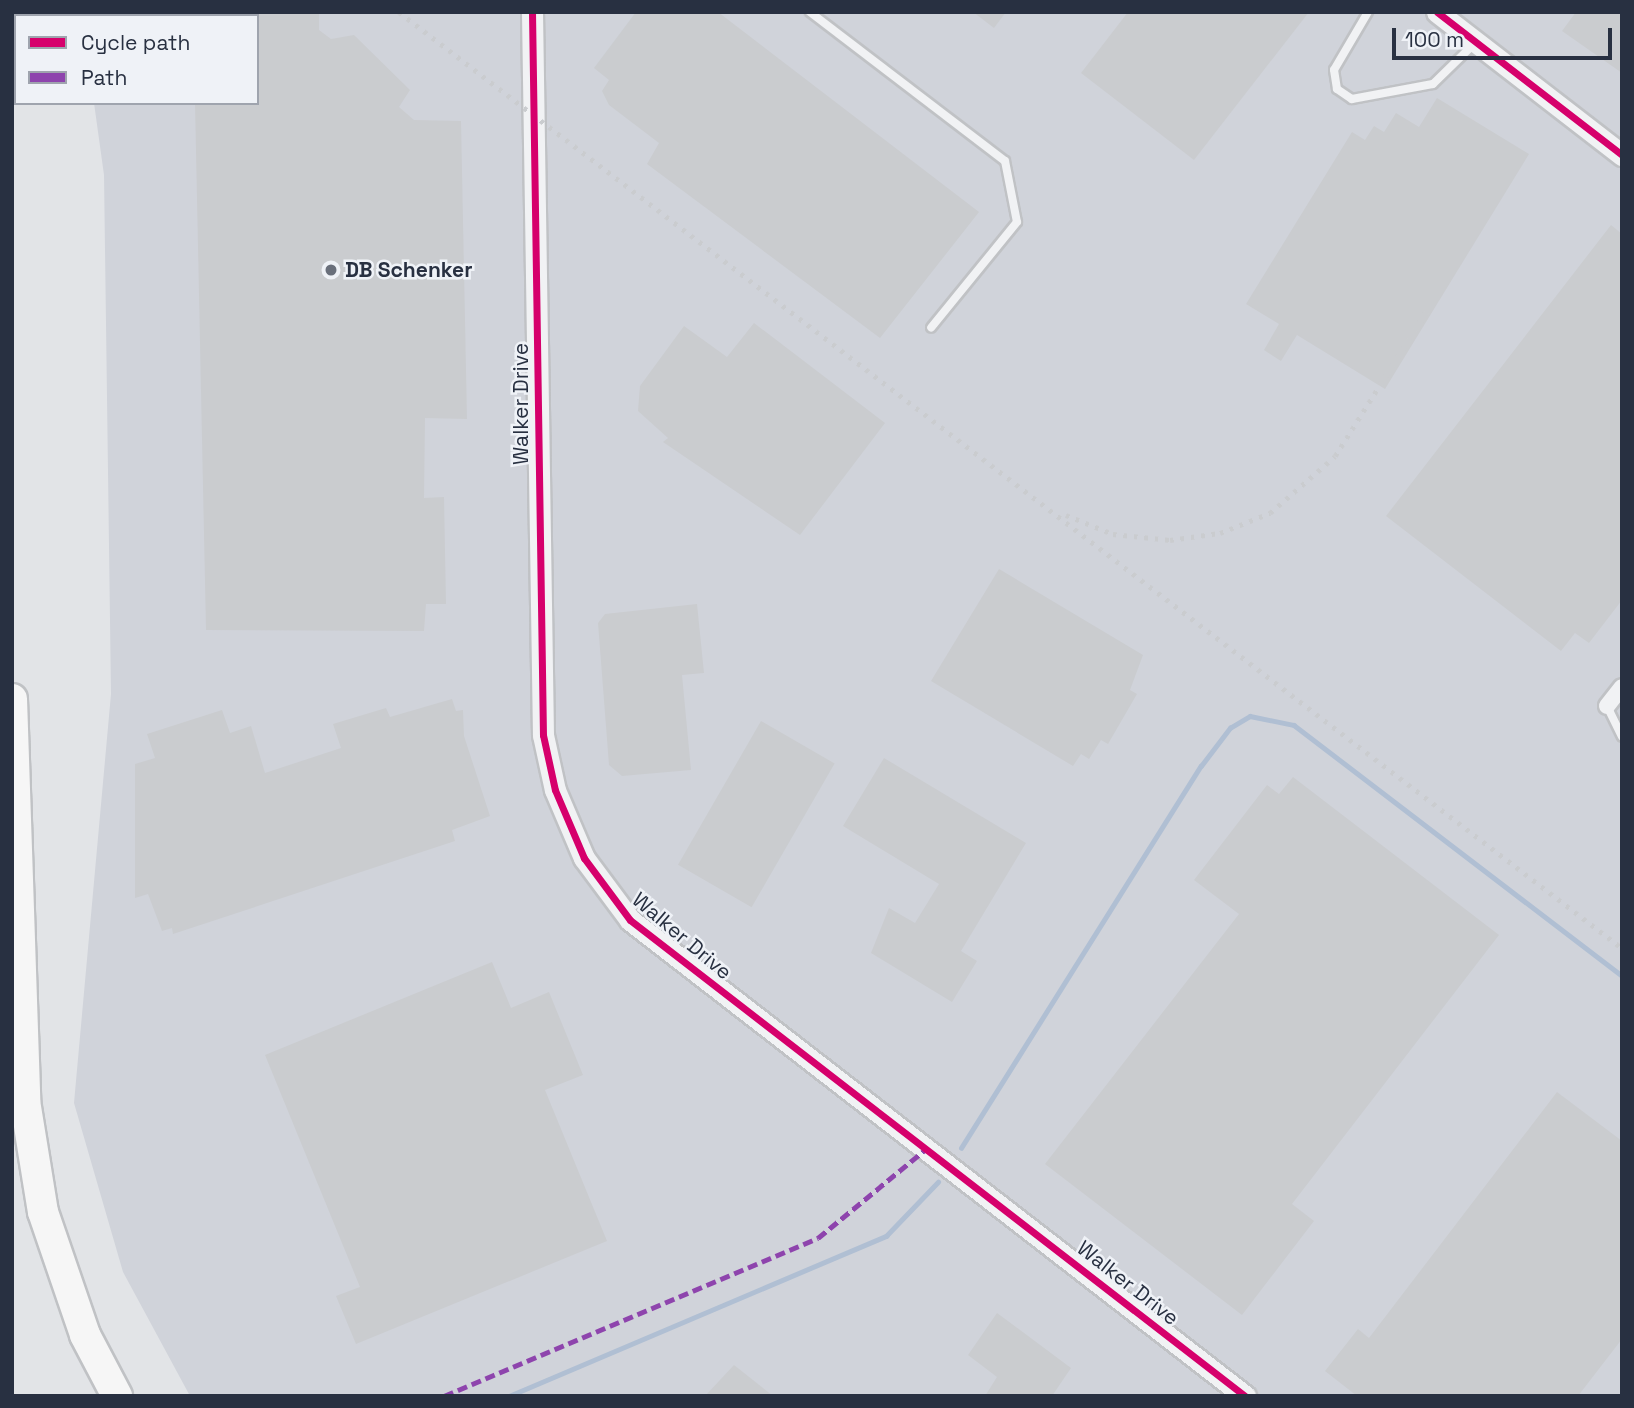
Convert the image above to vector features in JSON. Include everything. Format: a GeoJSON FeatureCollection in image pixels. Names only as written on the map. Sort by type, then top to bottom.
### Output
{"type":"FeatureCollection","features":[{"type":"Feature","properties":{"kind":"highway"},"geometry":{"type":"LineString","coordinates":[[12,699],[25,1101],[43,1212],[85,1335],[117,1396]]}},
{"type":"Feature","properties":{"kind":"street","name":"Walker Drive"},"geometry":{"type":"LineString","coordinates":[[533,12],[543,735],[555,790],[580,849],[630,920],[1245,1396]]}},
{"type":"Feature","properties":{"kind":"street"},"geometry":{"type":"LineString","coordinates":[[1437,12],[1622,155]]}},
{"type":"Feature","properties":{"kind":"street"},"geometry":{"type":"LineString","coordinates":[[1607,706],[1622,687]]}},
{"type":"Feature","properties":{"kind":"lane"},"geometry":{"type":"LineString","coordinates":[[810,12],[1005,161],[1017,222],[931,328]]}},
{"type":"Feature","properties":{"kind":"lane"},"geometry":{"type":"LineString","coordinates":[[1368,12],[1334,70],[1337,89],[1352,99],[1433,84],[1476,42]]}},
{"type":"Feature","properties":{"kind":"lane"},"geometry":{"type":"LineString","coordinates":[[1607,706],[1622,737]]}},
{"type":"Feature","properties":{"kind":"shaded area"},"geometry":{"type":"Polygon","coordinates":[[[82,12],[1622,12],[1622,1396],[190,1396],[123,1272],[74,1103],[111,694],[104,175],[94,105],[259,105],[259,14],[82,12]]]}},
{"type":"Feature","properties":{"kind":"building","name":"DB Schenker"},"geometry":{"type":"Polygon","coordinates":[[[319,12],[319,30],[331,39],[354,35],[410,90],[399,107],[414,120],[461,121],[467,419],[425,418],[424,498],[444,497],[446,604],[426,604],[424,631],[206,630],[195,105],[259,105],[257,14],[319,12]]]}},
{"type":"Feature","properties":{"kind":"building"},"geometry":{"type":"Polygon","coordinates":[[[636,12],[718,12],[979,212],[880,338],[647,164],[659,143],[609,105],[602,91],[609,80],[594,68],[636,12]]]}},
{"type":"Feature","properties":{"kind":"building"},"geometry":{"type":"Polygon","coordinates":[[[973,12],[1006,12],[994,28],[973,12]]]}},
{"type":"Feature","properties":{"kind":"building"},"geometry":{"type":"Polygon","coordinates":[[[1128,12],[1309,12],[1194,160],[1081,73],[1128,12]]]}},
{"type":"Feature","properties":{"kind":"building"},"geometry":{"type":"Polygon","coordinates":[[[1576,12],[1622,12],[1622,73],[1562,31],[1576,12]]]}},
{"type":"Feature","properties":{"kind":"building"},"geometry":{"type":"Polygon","coordinates":[[[1437,98],[1529,154],[1385,389],[1297,335],[1281,361],[1264,350],[1279,324],[1246,304],[1352,132],[1365,140],[1374,126],[1384,132],[1396,113],[1419,127],[1437,98]]]}},
{"type":"Feature","properties":{"kind":"building"},"geometry":{"type":"Polygon","coordinates":[[[1611,225],[1622,234],[1622,600],[1589,643],[1575,633],[1561,651],[1386,516],[1611,225]]]}},
{"type":"Feature","properties":{"kind":"building"},"geometry":{"type":"Polygon","coordinates":[[[754,323],[885,423],[800,535],[663,442],[668,438],[638,411],[640,386],[684,326],[727,357],[754,323]]]}},
{"type":"Feature","properties":{"kind":"building"},"geometry":{"type":"Polygon","coordinates":[[[999,569],[1143,655],[1130,690],[1137,694],[1108,744],[1101,740],[1089,759],[1081,754],[1073,766],[931,681],[999,569]]]}},
{"type":"Feature","properties":{"kind":"building"},"geometry":{"type":"Polygon","coordinates":[[[697,604],[704,673],[682,675],[691,770],[622,776],[609,765],[598,623],[605,614],[697,604]]]}},
{"type":"Feature","properties":{"kind":"building"},"geometry":{"type":"Polygon","coordinates":[[[452,699],[456,711],[463,710],[464,736],[490,816],[452,830],[455,841],[173,934],[172,928],[162,931],[148,894],[135,898],[135,764],[155,758],[147,734],[222,710],[230,733],[251,726],[265,773],[341,748],[333,724],[386,708],[390,717],[452,699]]]}},
{"type":"Feature","properties":{"kind":"building"},"geometry":{"type":"Polygon","coordinates":[[[761,721],[835,764],[752,907],[678,865],[761,721]]]}},
{"type":"Feature","properties":{"kind":"building"},"geometry":{"type":"Polygon","coordinates":[[[884,758],[1026,843],[961,951],[977,961],[952,1002],[871,953],[889,908],[915,923],[939,884],[843,826],[884,758]]]}},
{"type":"Feature","properties":{"kind":"building"},"geometry":{"type":"Polygon","coordinates":[[[1293,777],[1499,935],[1292,1204],[1314,1221],[1242,1315],[1045,1164],[1239,914],[1194,880],[1267,785],[1279,794],[1293,777]]]}},
{"type":"Feature","properties":{"kind":"building"},"geometry":{"type":"Polygon","coordinates":[[[492,962],[511,1008],[549,992],[583,1075],[545,1090],[607,1241],[356,1344],[336,1296],[360,1287],[265,1055],[492,962]]]}},
{"type":"Feature","properties":{"kind":"building"},"geometry":{"type":"Polygon","coordinates":[[[1557,1092],[1622,1141],[1622,1339],[1578,1396],[1357,1396],[1325,1371],[1358,1329],[1369,1338],[1557,1092]]]}},
{"type":"Feature","properties":{"kind":"building"},"geometry":{"type":"Polygon","coordinates":[[[997,1313],[1071,1368],[1052,1396],[985,1396],[997,1377],[968,1355],[997,1313]]]}},
{"type":"Feature","properties":{"kind":"building"},"geometry":{"type":"Polygon","coordinates":[[[734,1365],[773,1396],[705,1396],[734,1365]]]}},
{"type":"Feature","properties":{"kind":"waterway"},"geometry":{"type":"LineString","coordinates":[[961,1148],[1201,766],[1230,728],[1250,716],[1294,725],[1622,976]]}},
{"type":"Feature","properties":{"kind":"waterway"},"geometry":{"type":"LineString","coordinates":[[509,1396],[886,1236],[938,1182]]}},
{"type":"Feature","properties":{"kind":"railway"},"geometry":{"type":"LineString","coordinates":[[399,12],[1622,948]]}},
{"type":"Feature","properties":{"kind":"railway"},"geometry":{"type":"LineString","coordinates":[[1066,515],[1113,534],[1170,540],[1220,533],[1270,513],[1335,456],[1430,306]]}},
{"type":"Feature","properties":{"kind":"marked path"},"geometry":{"type":"LineString","coordinates":[[444,1396],[818,1238],[927,1148]]}},
{"type":"Feature","properties":{"kind":"cycle path"},"geometry":{"type":"LineString","coordinates":[[532,12],[543,735],[555,790],[584,858],[630,920],[1245,1396]]}},
{"type":"Feature","properties":{"kind":"cycle path"},"geometry":{"type":"LineString","coordinates":[[1437,12],[1622,155]]}},
{"type":"Feature","properties":{"kind":"place","name":"DB Schenker"},"geometry":{"type":"Point","coordinates":[331,270]}}]}
